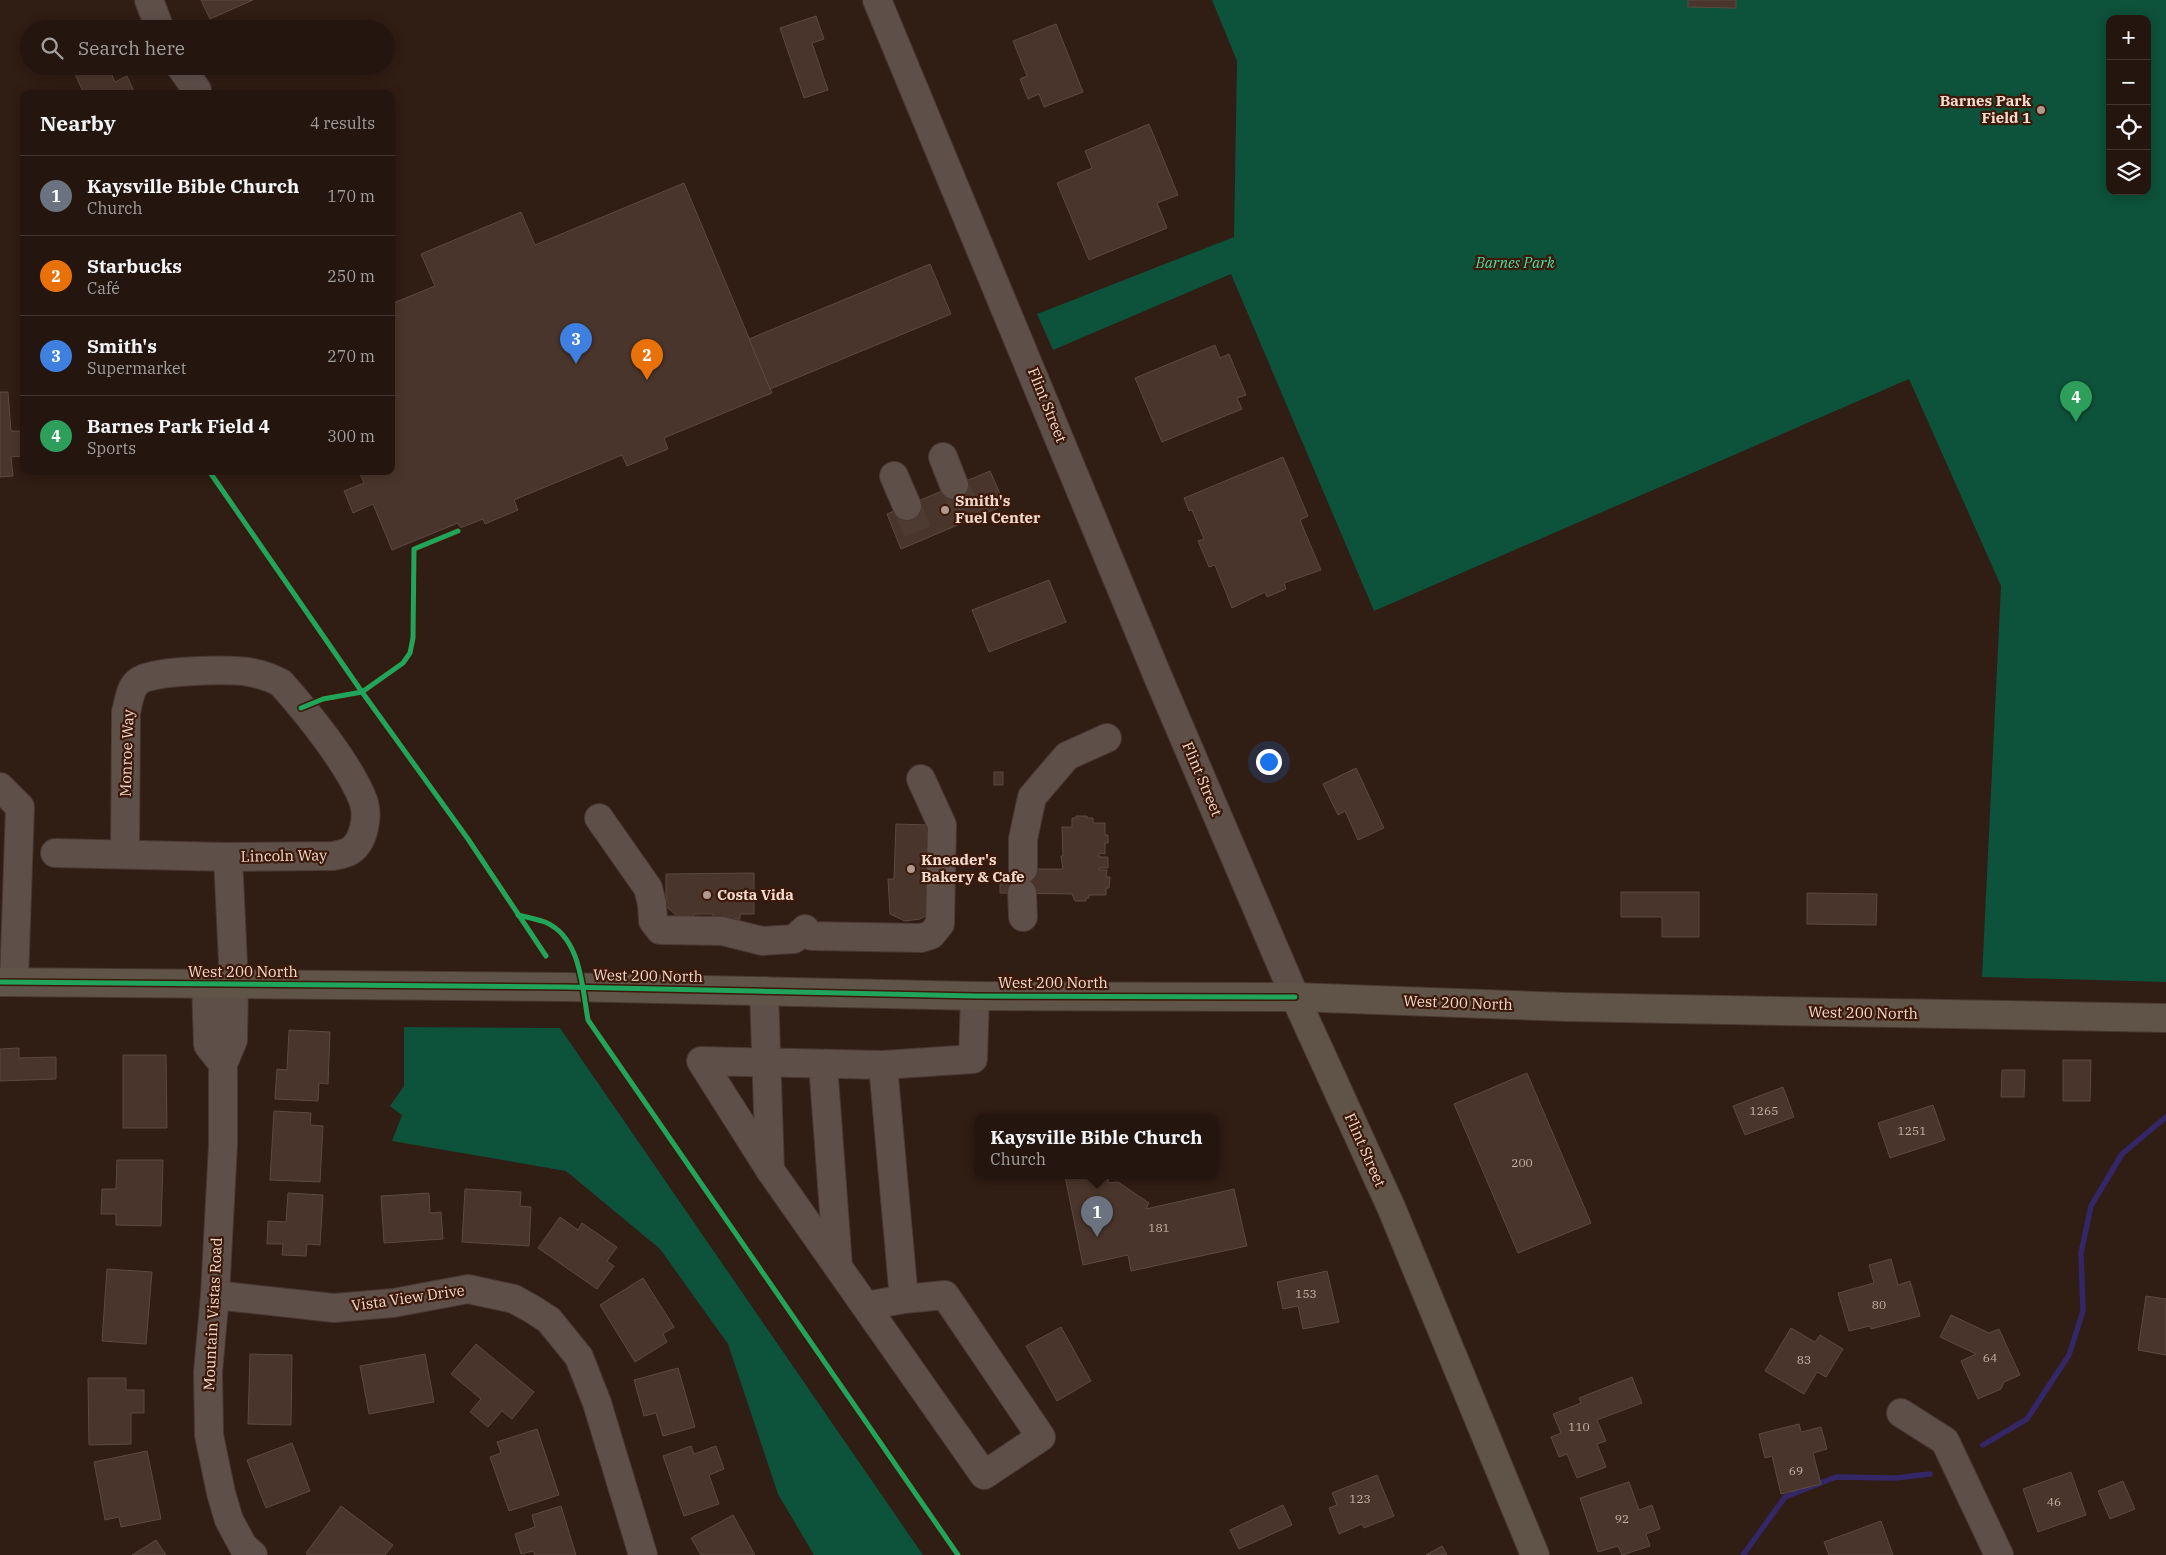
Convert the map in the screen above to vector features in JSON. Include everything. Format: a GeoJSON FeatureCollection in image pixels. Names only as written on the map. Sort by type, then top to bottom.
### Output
{"type":"FeatureCollection","features":[{"type":"Feature","properties":{"kind":"main road","name":"West 200 North"},"geometry":{"type":"LineString","coordinates":[[7,982],[975,996],[1295,997],[1576,1008],[2166,1018]]}},
{"type":"Feature","properties":{"kind":"main road","name":"Flint Street"},"geometry":{"type":"LineString","coordinates":[[1295,997],[1391,1207],[1535,1555]]}},
{"type":"Feature","properties":{"kind":"street"},"geometry":{"type":"LineString","coordinates":[[149,0],[157,20]]}},
{"type":"Feature","properties":{"kind":"street","name":"Flint Street"},"geometry":{"type":"LineString","coordinates":[[877,0],[1155,670],[1295,997]]}},
{"type":"Feature","properties":{"kind":"street"},"geometry":{"type":"LineString","coordinates":[[186,75],[197,90]]}},
{"type":"Feature","properties":{"kind":"street"},"geometry":{"type":"LineString","coordinates":[[943,457],[954,485]]}},
{"type":"Feature","properties":{"kind":"street"},"geometry":{"type":"LineString","coordinates":[[894,476],[907,506]]}},
{"type":"Feature","properties":{"kind":"street","name":"Monroe Way"},"geometry":{"type":"LineString","coordinates":[[125,854],[126,712],[131,691],[137,682],[148,675],[213,671],[247,672],[267,675],[281,683]]}},
{"type":"Feature","properties":{"kind":"street","name":"Lincoln Way"},"geometry":{"type":"LineString","coordinates":[[54,852],[228,857],[333,856],[349,852],[363,835],[364,802],[346,767],[281,683]]}},
{"type":"Feature","properties":{"kind":"street"},"geometry":{"type":"LineString","coordinates":[[1023,893],[1023,839],[1032,797],[1068,756],[1107,738]]}},
{"type":"Feature","properties":{"kind":"street"},"geometry":{"type":"LineString","coordinates":[[599,818],[648,888],[652,904],[653,921],[660,930],[722,931],[762,941],[794,939],[805,929],[811,936],[921,938],[931,935],[940,924],[942,825],[921,778]]}},
{"type":"Feature","properties":{"kind":"street"},"geometry":{"type":"LineString","coordinates":[[0,787],[20,807],[7,982]]}},
{"type":"Feature","properties":{"kind":"street","name":"Lincoln Way"},"geometry":{"type":"LineString","coordinates":[[228,857],[234,984]]}},
{"type":"Feature","properties":{"kind":"street"},"geometry":{"type":"LineString","coordinates":[[206,984],[208,1045],[223,1064]]}},
{"type":"Feature","properties":{"kind":"street","name":"Mountain Vistas Road"},"geometry":{"type":"LineString","coordinates":[[234,984],[233,1040],[223,1064],[223,1145],[215,1295],[208,1372],[209,1435],[221,1493],[230,1520],[243,1546],[253,1555]]}},
{"type":"Feature","properties":{"kind":"street"},"geometry":{"type":"LineString","coordinates":[[764,992],[770,1170]]}},
{"type":"Feature","properties":{"kind":"street"},"geometry":{"type":"LineString","coordinates":[[866,1306],[904,1299],[945,1295],[1040,1437],[984,1475],[770,1170],[701,1061],[882,1066],[973,1059],[975,996]]}},
{"type":"Feature","properties":{"kind":"street"},"geometry":{"type":"LineString","coordinates":[[823,1064],[838,1267]]}},
{"type":"Feature","properties":{"kind":"street"},"geometry":{"type":"LineString","coordinates":[[882,1066],[904,1299]]}},
{"type":"Feature","properties":{"kind":"street","name":"Vista View Drive"},"geometry":{"type":"LineString","coordinates":[[215,1295],[334,1308],[393,1303],[468,1289],[514,1299],[549,1320],[579,1357],[598,1402],[643,1555]]}},
{"type":"Feature","properties":{"kind":"street"},"geometry":{"type":"LineString","coordinates":[[1901,1412],[1945,1441],[1999,1555]]}},
{"type":"Feature","properties":{"kind":"green space","name":"Barnes Park"},"geometry":{"type":"Polygon","coordinates":[[[1212,0],[2166,0],[2166,982],[1982,977],[2001,586],[1909,379],[1374,611],[1231,274],[1053,350],[1037,314],[1234,237],[1237,61],[1212,0]]]}},
{"type":"Feature","properties":{"kind":"green space"},"geometry":{"type":"Polygon","coordinates":[[[404,1027],[560,1028],[923,1555],[814,1555],[778,1494],[728,1344],[660,1249],[566,1171],[392,1141],[402,1115],[390,1106],[404,1086],[404,1027]]]}},
{"type":"Feature","properties":{"kind":"building"},"geometry":{"type":"Polygon","coordinates":[[[201,0],[253,0],[210,19],[201,0]]]}},
{"type":"Feature","properties":{"kind":"building"},"geometry":{"type":"Polygon","coordinates":[[[1688,0],[1736,0],[1736,8],[1688,7],[1688,0]]]}},
{"type":"Feature","properties":{"kind":"building"},"geometry":{"type":"Polygon","coordinates":[[[816,16],[824,39],[812,43],[828,90],[804,98],[780,28],[816,16]]]}},
{"type":"Feature","properties":{"kind":"building"},"geometry":{"type":"Polygon","coordinates":[[[1056,24],[1083,92],[1044,107],[1039,94],[1028,99],[1020,79],[1027,76],[1013,41],[1056,24]]]}},
{"type":"Feature","properties":{"kind":"building"},"geometry":{"type":"Polygon","coordinates":[[[76,75],[112,75],[115,82],[127,76],[133,90],[82,90],[76,75]]]}},
{"type":"Feature","properties":{"kind":"building"},"geometry":{"type":"Polygon","coordinates":[[[1149,124],[1178,195],[1157,203],[1167,228],[1089,260],[1057,183],[1092,168],[1085,151],[1149,124]]]}},
{"type":"Feature","properties":{"kind":"building"},"geometry":{"type":"Polygon","coordinates":[[[684,183],[772,393],[664,438],[668,449],[627,466],[622,455],[514,500],[518,510],[485,524],[483,519],[460,528],[458,523],[392,550],[373,504],[353,513],[344,491],[364,483],[361,475],[395,475],[395,302],[435,286],[421,254],[521,212],[535,245],[684,183]]]}},
{"type":"Feature","properties":{"kind":"building"},"geometry":{"type":"Polygon","coordinates":[[[930,264],[951,314],[770,389],[749,339],[930,264]]]}},
{"type":"Feature","properties":{"kind":"building"},"geometry":{"type":"Polygon","coordinates":[[[1215,345],[1220,358],[1229,354],[1246,395],[1237,398],[1242,409],[1162,442],[1135,378],[1215,345]]]}},
{"type":"Feature","properties":{"kind":"building"},"geometry":{"type":"Polygon","coordinates":[[[0,392],[8,392],[11,431],[20,431],[20,456],[11,457],[13,476],[0,477],[0,392]]]}},
{"type":"Feature","properties":{"kind":"building"},"geometry":{"type":"Polygon","coordinates":[[[1283,457],[1308,516],[1300,520],[1321,570],[1284,583],[1286,589],[1267,597],[1265,592],[1232,608],[1215,565],[1209,567],[1198,541],[1204,539],[1192,510],[1189,511],[1184,498],[1283,457]]]}},
{"type":"Feature","properties":{"kind":"building","name":"Smith's Fuel Center"},"geometry":{"type":"Polygon","coordinates":[[[990,471],[1005,505],[901,549],[887,514],[990,471]]]}},
{"type":"Feature","properties":{"kind":"building"},"geometry":{"type":"Polygon","coordinates":[[[1049,580],[1066,622],[989,652],[972,610],[1049,580]]]}},
{"type":"Feature","properties":{"kind":"building"},"geometry":{"type":"Polygon","coordinates":[[[1356,768],[1384,828],[1358,840],[1345,811],[1338,815],[1323,784],[1356,768]]]}},
{"type":"Feature","properties":{"kind":"building"},"geometry":{"type":"Polygon","coordinates":[[[994,772],[1003,772],[1003,785],[994,785],[994,772]]]}},
{"type":"Feature","properties":{"kind":"building"},"geometry":{"type":"Polygon","coordinates":[[[1076,816],[1093,818],[1093,823],[1105,823],[1105,835],[1108,835],[1108,843],[1105,843],[1105,854],[1099,853],[1099,857],[1108,857],[1108,868],[1099,868],[1099,870],[1107,870],[1106,877],[1110,877],[1109,888],[1106,888],[1106,895],[1089,895],[1086,901],[1075,901],[1072,894],[1000,893],[1000,875],[1023,875],[1023,869],[1063,869],[1061,856],[1063,856],[1062,827],[1072,827],[1072,818],[1076,818],[1076,816]]]}},
{"type":"Feature","properties":{"kind":"building","name":"Kneader's Bakery & Cafe"},"geometry":{"type":"Polygon","coordinates":[[[896,824],[928,825],[927,915],[920,919],[905,921],[890,914],[888,879],[894,879],[896,824]]]}},
{"type":"Feature","properties":{"kind":"building"},"geometry":{"type":"Polygon","coordinates":[[[754,873],[754,914],[740,914],[740,919],[713,919],[713,914],[694,914],[694,918],[679,918],[666,906],[666,874],[754,873]]]}},
{"type":"Feature","properties":{"kind":"building"},"geometry":{"type":"Polygon","coordinates":[[[1621,892],[1699,892],[1699,937],[1662,937],[1662,917],[1621,917],[1621,892]]]}},
{"type":"Feature","properties":{"kind":"building"},"geometry":{"type":"Polygon","coordinates":[[[1807,893],[1877,894],[1876,925],[1807,924],[1807,893]]]}},
{"type":"Feature","properties":{"kind":"building"},"geometry":{"type":"Polygon","coordinates":[[[289,1030],[330,1032],[328,1084],[319,1083],[318,1101],[275,1099],[277,1069],[287,1070],[289,1030]]]}},
{"type":"Feature","properties":{"kind":"building"},"geometry":{"type":"Polygon","coordinates":[[[19,1048],[19,1058],[56,1057],[56,1079],[0,1081],[0,1049],[19,1048]]]}},
{"type":"Feature","properties":{"kind":"building"},"geometry":{"type":"Polygon","coordinates":[[[123,1055],[166,1055],[167,1128],[123,1128],[123,1055]]]}},
{"type":"Feature","properties":{"kind":"building"},"geometry":{"type":"Polygon","coordinates":[[[2063,1060],[2091,1060],[2090,1101],[2063,1101],[2063,1060]]]}},
{"type":"Feature","properties":{"kind":"building"},"geometry":{"type":"Polygon","coordinates":[[[2002,1070],[2025,1070],[2024,1097],[2001,1097],[2002,1070]]]}},
{"type":"Feature","properties":{"kind":"building"},"geometry":{"type":"Polygon","coordinates":[[[1527,1073],[1591,1223],[1518,1253],[1454,1104],[1527,1073]]]}},
{"type":"Feature","properties":{"kind":"building"},"geometry":{"type":"Polygon","coordinates":[[[1783,1087],[1794,1117],[1745,1135],[1733,1106],[1783,1087]]]}},
{"type":"Feature","properties":{"kind":"building"},"geometry":{"type":"Polygon","coordinates":[[[1933,1105],[1945,1140],[1890,1158],[1878,1123],[1933,1105]]]}},
{"type":"Feature","properties":{"kind":"building"},"geometry":{"type":"Polygon","coordinates":[[[274,1111],[311,1113],[310,1125],[323,1126],[320,1182],[270,1180],[274,1111]]]}},
{"type":"Feature","properties":{"kind":"building"},"geometry":{"type":"Polygon","coordinates":[[[117,1160],[163,1160],[161,1226],[116,1225],[116,1214],[101,1214],[102,1189],[116,1189],[117,1160]]]}},
{"type":"Feature","properties":{"kind":"building"},"geometry":{"type":"Polygon","coordinates":[[[1066,1179],[1108,1179],[1109,1183],[1118,1182],[1149,1203],[1146,1209],[1234,1189],[1247,1246],[1131,1271],[1128,1255],[1083,1265],[1066,1179]]]}},
{"type":"Feature","properties":{"kind":"building"},"geometry":{"type":"Polygon","coordinates":[[[465,1189],[521,1192],[520,1206],[531,1207],[529,1246],[462,1242],[465,1189]]]}},
{"type":"Feature","properties":{"kind":"building"},"geometry":{"type":"Polygon","coordinates":[[[288,1193],[323,1195],[320,1245],[307,1244],[306,1256],[282,1255],[283,1244],[267,1244],[268,1221],[286,1222],[288,1193]]]}},
{"type":"Feature","properties":{"kind":"building"},"geometry":{"type":"Polygon","coordinates":[[[429,1193],[430,1213],[441,1212],[443,1239],[384,1243],[381,1196],[429,1193]]]}},
{"type":"Feature","properties":{"kind":"building"},"geometry":{"type":"Polygon","coordinates":[[[560,1217],[578,1230],[582,1223],[617,1247],[607,1261],[614,1266],[597,1289],[538,1248],[560,1217]]]}},
{"type":"Feature","properties":{"kind":"building"},"geometry":{"type":"Polygon","coordinates":[[[1891,1259],[1898,1285],[1910,1281],[1920,1316],[1871,1329],[1870,1326],[1849,1331],[1838,1293],[1874,1283],[1869,1265],[1891,1259]]]}},
{"type":"Feature","properties":{"kind":"building"},"geometry":{"type":"Polygon","coordinates":[[[107,1269],[152,1272],[146,1344],[102,1341],[107,1269]]]}},
{"type":"Feature","properties":{"kind":"building"},"geometry":{"type":"Polygon","coordinates":[[[1327,1271],[1339,1322],[1303,1329],[1298,1306],[1283,1309],[1277,1282],[1327,1271]]]}},
{"type":"Feature","properties":{"kind":"building"},"geometry":{"type":"Polygon","coordinates":[[[643,1278],[674,1327],[663,1334],[667,1342],[635,1362],[600,1305],[643,1278]]]}},
{"type":"Feature","properties":{"kind":"building"},"geometry":{"type":"Polygon","coordinates":[[[2146,1296],[2166,1299],[2166,1355],[2138,1350],[2146,1296]]]}},
{"type":"Feature","properties":{"kind":"building"},"geometry":{"type":"Polygon","coordinates":[[[1951,1315],[1989,1333],[1999,1329],[2020,1375],[2004,1382],[2001,1389],[1978,1399],[1961,1361],[1976,1354],[1940,1337],[1951,1315]]]}},
{"type":"Feature","properties":{"kind":"building"},"geometry":{"type":"Polygon","coordinates":[[[1061,1327],[1091,1381],[1057,1401],[1026,1346],[1061,1327]]]}},
{"type":"Feature","properties":{"kind":"building"},"geometry":{"type":"Polygon","coordinates":[[[1791,1328],[1815,1342],[1820,1335],[1843,1349],[1826,1377],[1817,1372],[1804,1394],[1765,1371],[1791,1328]]]}},
{"type":"Feature","properties":{"kind":"building"},"geometry":{"type":"Polygon","coordinates":[[[476,1344],[534,1392],[512,1419],[502,1411],[488,1427],[470,1412],[481,1399],[451,1374],[476,1344]]]}},
{"type":"Feature","properties":{"kind":"building"},"geometry":{"type":"Polygon","coordinates":[[[250,1354],[292,1355],[291,1425],[248,1424],[250,1354]]]}},
{"type":"Feature","properties":{"kind":"building"},"geometry":{"type":"Polygon","coordinates":[[[425,1354],[434,1402],[369,1414],[360,1366],[425,1354]]]}},
{"type":"Feature","properties":{"kind":"building"},"geometry":{"type":"Polygon","coordinates":[[[678,1368],[695,1427],[663,1436],[656,1413],[644,1416],[634,1380],[678,1368]]]}},
{"type":"Feature","properties":{"kind":"building"},"geometry":{"type":"Polygon","coordinates":[[[1632,1377],[1642,1403],[1597,1420],[1606,1441],[1597,1444],[1606,1467],[1577,1478],[1567,1454],[1559,1457],[1551,1437],[1561,1433],[1553,1414],[1581,1403],[1579,1398],[1632,1377]]]}},
{"type":"Feature","properties":{"kind":"building"},"geometry":{"type":"Polygon","coordinates":[[[88,1378],[126,1378],[126,1390],[144,1390],[144,1413],[131,1413],[131,1444],[89,1445],[88,1378]]]}},
{"type":"Feature","properties":{"kind":"building"},"geometry":{"type":"Polygon","coordinates":[[[1799,1424],[1801,1432],[1821,1427],[1827,1449],[1813,1453],[1821,1484],[1781,1494],[1772,1456],[1765,1458],[1759,1434],[1799,1424]]]}},
{"type":"Feature","properties":{"kind":"building"},"geometry":{"type":"Polygon","coordinates":[[[537,1429],[559,1495],[509,1511],[490,1457],[501,1453],[497,1442],[537,1429]]]}},
{"type":"Feature","properties":{"kind":"building"},"geometry":{"type":"Polygon","coordinates":[[[292,1443],[310,1491],[266,1508],[247,1460],[292,1443]]]}},
{"type":"Feature","properties":{"kind":"building"},"geometry":{"type":"Polygon","coordinates":[[[691,1446],[694,1454],[716,1446],[724,1469],[709,1475],[719,1504],[684,1516],[663,1456],[691,1446]]]}},
{"type":"Feature","properties":{"kind":"building"},"geometry":{"type":"Polygon","coordinates":[[[147,1451],[161,1519],[121,1527],[119,1517],[105,1520],[94,1462],[147,1451]]]}},
{"type":"Feature","properties":{"kind":"building"},"geometry":{"type":"Polygon","coordinates":[[[2071,1472],[2086,1515],[2038,1532],[2023,1489],[2071,1472]]]}},
{"type":"Feature","properties":{"kind":"building"},"geometry":{"type":"Polygon","coordinates":[[[1377,1475],[1394,1516],[1364,1528],[1362,1524],[1339,1534],[1329,1508],[1337,1505],[1332,1493],[1377,1475]]]}},
{"type":"Feature","properties":{"kind":"building"},"geometry":{"type":"Polygon","coordinates":[[[2123,1481],[2135,1509],[2110,1519],[2098,1491],[2123,1481]]]}},
{"type":"Feature","properties":{"kind":"building"},"geometry":{"type":"Polygon","coordinates":[[[1629,1482],[1639,1510],[1652,1505],[1660,1529],[1646,1534],[1650,1546],[1622,1555],[1618,1546],[1598,1552],[1580,1498],[1629,1482]]]}},
{"type":"Feature","properties":{"kind":"building"},"geometry":{"type":"Polygon","coordinates":[[[1283,1505],[1292,1525],[1239,1549],[1230,1530],[1283,1505]]]}},
{"type":"Feature","properties":{"kind":"building"},"geometry":{"type":"Polygon","coordinates":[[[341,1506],[393,1545],[385,1555],[308,1555],[306,1553],[341,1506]]]}},
{"type":"Feature","properties":{"kind":"building"},"geometry":{"type":"Polygon","coordinates":[[[561,1506],[576,1555],[535,1555],[533,1551],[521,1554],[515,1534],[535,1527],[532,1515],[561,1506]]]}},
{"type":"Feature","properties":{"kind":"building"},"geometry":{"type":"Polygon","coordinates":[[[733,1515],[755,1555],[701,1555],[691,1538],[733,1515]]]}},
{"type":"Feature","properties":{"kind":"building"},"geometry":{"type":"Polygon","coordinates":[[[1881,1521],[1893,1555],[1829,1555],[1824,1542],[1881,1521]]]}},
{"type":"Feature","properties":{"kind":"building"},"geometry":{"type":"Polygon","coordinates":[[[156,1540],[166,1555],[132,1555],[156,1540]]]}},
{"type":"Feature","properties":{"kind":"building"},"geometry":{"type":"Polygon","coordinates":[[[1442,1546],[1447,1555],[1426,1555],[1442,1546]]]}},
{"type":"Feature","properties":{"kind":"waterway"},"geometry":{"type":"LineString","coordinates":[[1983,1445],[2027,1419],[2069,1355],[2083,1311],[2081,1253],[2091,1206],[2122,1154],[2166,1117]]}},
{"type":"Feature","properties":{"kind":"waterway"},"geometry":{"type":"LineString","coordinates":[[1743,1555],[1785,1497],[1836,1477],[1896,1478],[1930,1474]]}},
{"type":"Feature","properties":{"kind":"tunnel"},"geometry":{"type":"LineString","coordinates":[[954,485],[971,519]]}},
{"type":"Feature","properties":{"kind":"tunnel"},"geometry":{"type":"LineString","coordinates":[[907,506],[921,540]]}},
{"type":"Feature","properties":{"kind":"cycle path"},"geometry":{"type":"LineString","coordinates":[[212,475],[362,692],[468,839],[546,956]]}},
{"type":"Feature","properties":{"kind":"cycle path"},"geometry":{"type":"LineString","coordinates":[[301,708],[323,699],[362,692],[403,663],[410,653],[413,638],[414,549],[458,531]]}},
{"type":"Feature","properties":{"kind":"cycle path"},"geometry":{"type":"LineString","coordinates":[[518,915],[545,922],[557,929],[566,939],[578,964],[588,1020],[958,1555]]}},
{"type":"Feature","properties":{"kind":"cycle path"},"geometry":{"type":"LineString","coordinates":[[0,982],[566,987],[975,996],[1295,997]]}},
{"type":"Feature","properties":{"kind":"place","name":"Barnes Park Field 1"},"geometry":{"type":"Point","coordinates":[2041,110]}},
{"type":"Feature","properties":{"kind":"place","name":"Smith's"},"geometry":{"type":"Point","coordinates":[576,364]}},
{"type":"Feature","properties":{"kind":"place","name":"Starbucks"},"geometry":{"type":"Point","coordinates":[647,380]}},
{"type":"Feature","properties":{"kind":"place","name":"Barnes Park Field 4"},"geometry":{"type":"Point","coordinates":[2076,422]}},
{"type":"Feature","properties":{"kind":"place","name":"Smith's Fuel Center"},"geometry":{"type":"Point","coordinates":[945,510]}},
{"type":"Feature","properties":{"kind":"place","name":"Kneader's Bakery & Cafe"},"geometry":{"type":"Point","coordinates":[911,869]}},
{"type":"Feature","properties":{"kind":"place","name":"Costa Vida"},"geometry":{"type":"Point","coordinates":[707,895]}},
{"type":"Feature","properties":{"kind":"place","name":"Kaysville Bible Church"},"geometry":{"type":"Point","coordinates":[1097,1237]}}]}
